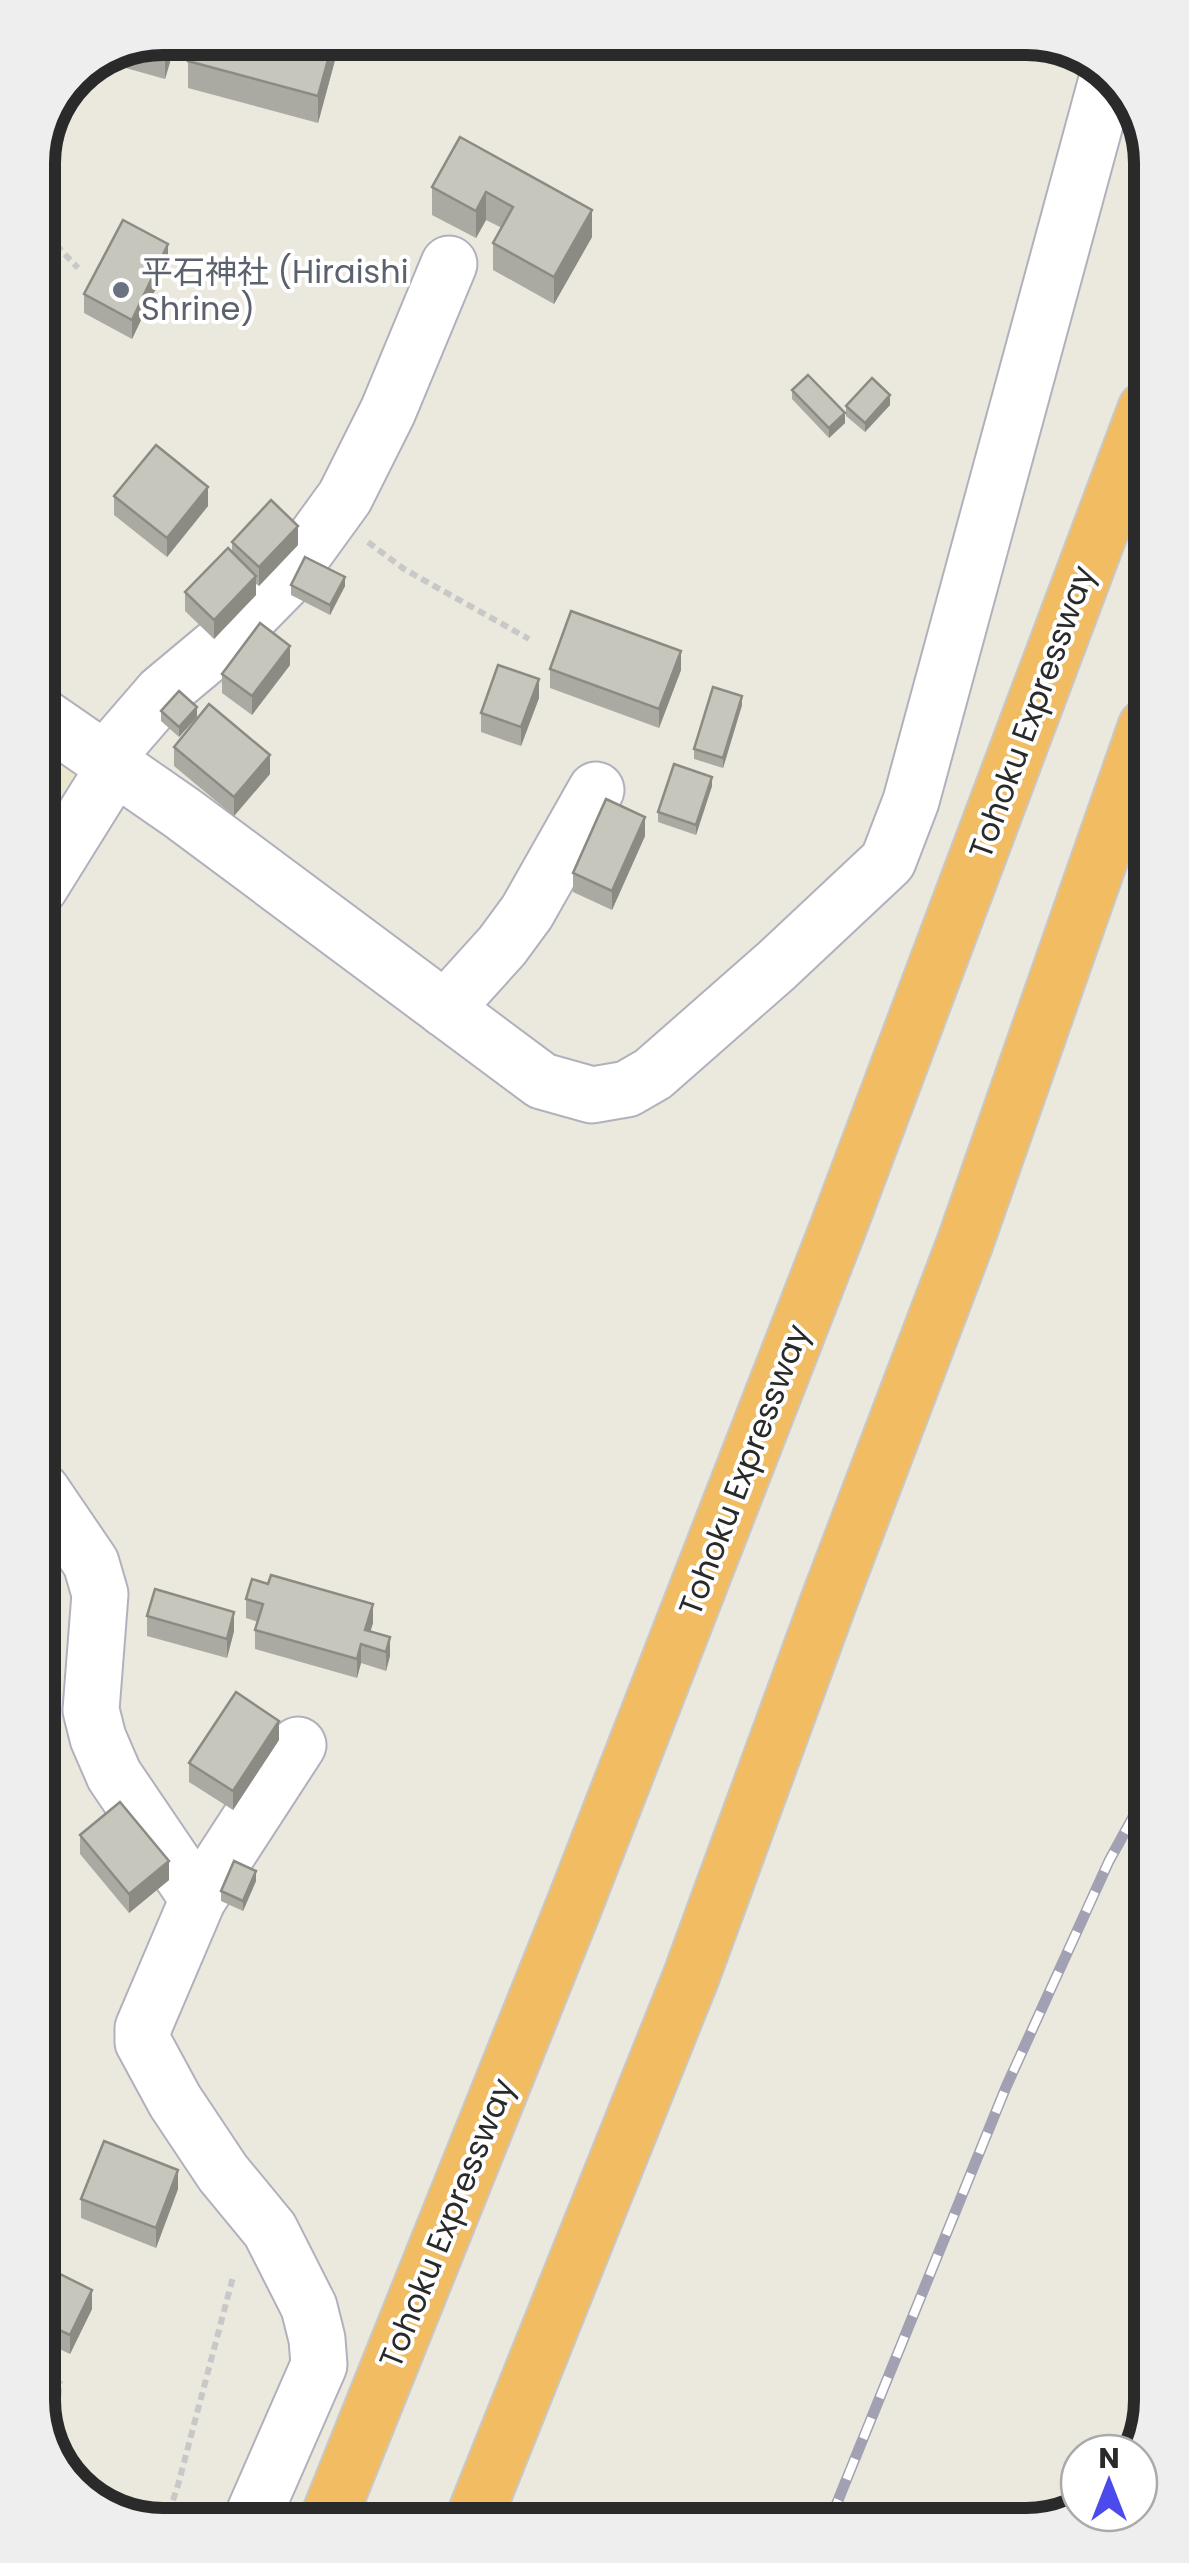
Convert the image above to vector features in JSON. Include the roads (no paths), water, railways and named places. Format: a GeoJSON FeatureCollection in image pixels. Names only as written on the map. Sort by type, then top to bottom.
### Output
{"type":"FeatureCollection","features":[{"type":"Feature","properties":{"kind":"highway","name":"Tohoku Expressway"},"geometry":{"type":"LineString","coordinates":[[332,2508],[574,1906],[831,1246],[1134,441]]}},
{"type":"Feature","properties":{"kind":"highway"},"geometry":{"type":"LineString","coordinates":[[478,2508],[692,1976],[965,1243],[1134,761]]}},
{"type":"Feature","properties":{"kind":"street"},"geometry":{"type":"LineString","coordinates":[[55,725],[182,813],[542,1081],[592,1094],[627,1090],[653,1074],[888,861],[911,802],[1104,90]]}},
{"type":"Feature","properties":{"kind":"street"},"geometry":{"type":"LineString","coordinates":[[55,861],[109,764],[162,693],[284,582],[345,497],[388,411],[449,264]]}},
{"type":"Feature","properties":{"kind":"street"},"geometry":{"type":"LineString","coordinates":[[446,1009],[528,912],[596,790]]}},
{"type":"Feature","properties":{"kind":"street"},"geometry":{"type":"LineString","coordinates":[[55,1511],[91,1563],[100,1594],[91,1710],[98,1738],[114,1774],[198,1899]]}},
{"type":"Feature","properties":{"kind":"street"},"geometry":{"type":"LineString","coordinates":[[257,2508],[319,2365],[310,2307],[270,2230],[214,2159],[142,2042],[143,2028],[198,1899],[298,1745]]}},
{"type":"Feature","properties":{"kind":"railway"},"geometry":{"type":"LineString","coordinates":[[835,2508],[1006,2087],[1109,1861],[1134,1815]]}},
{"type":"Feature","properties":{"kind":"place","name":"平石神社 (Hiraishi Shrine)"},"geometry":{"type":"Point","coordinates":[121,290]}}]}
